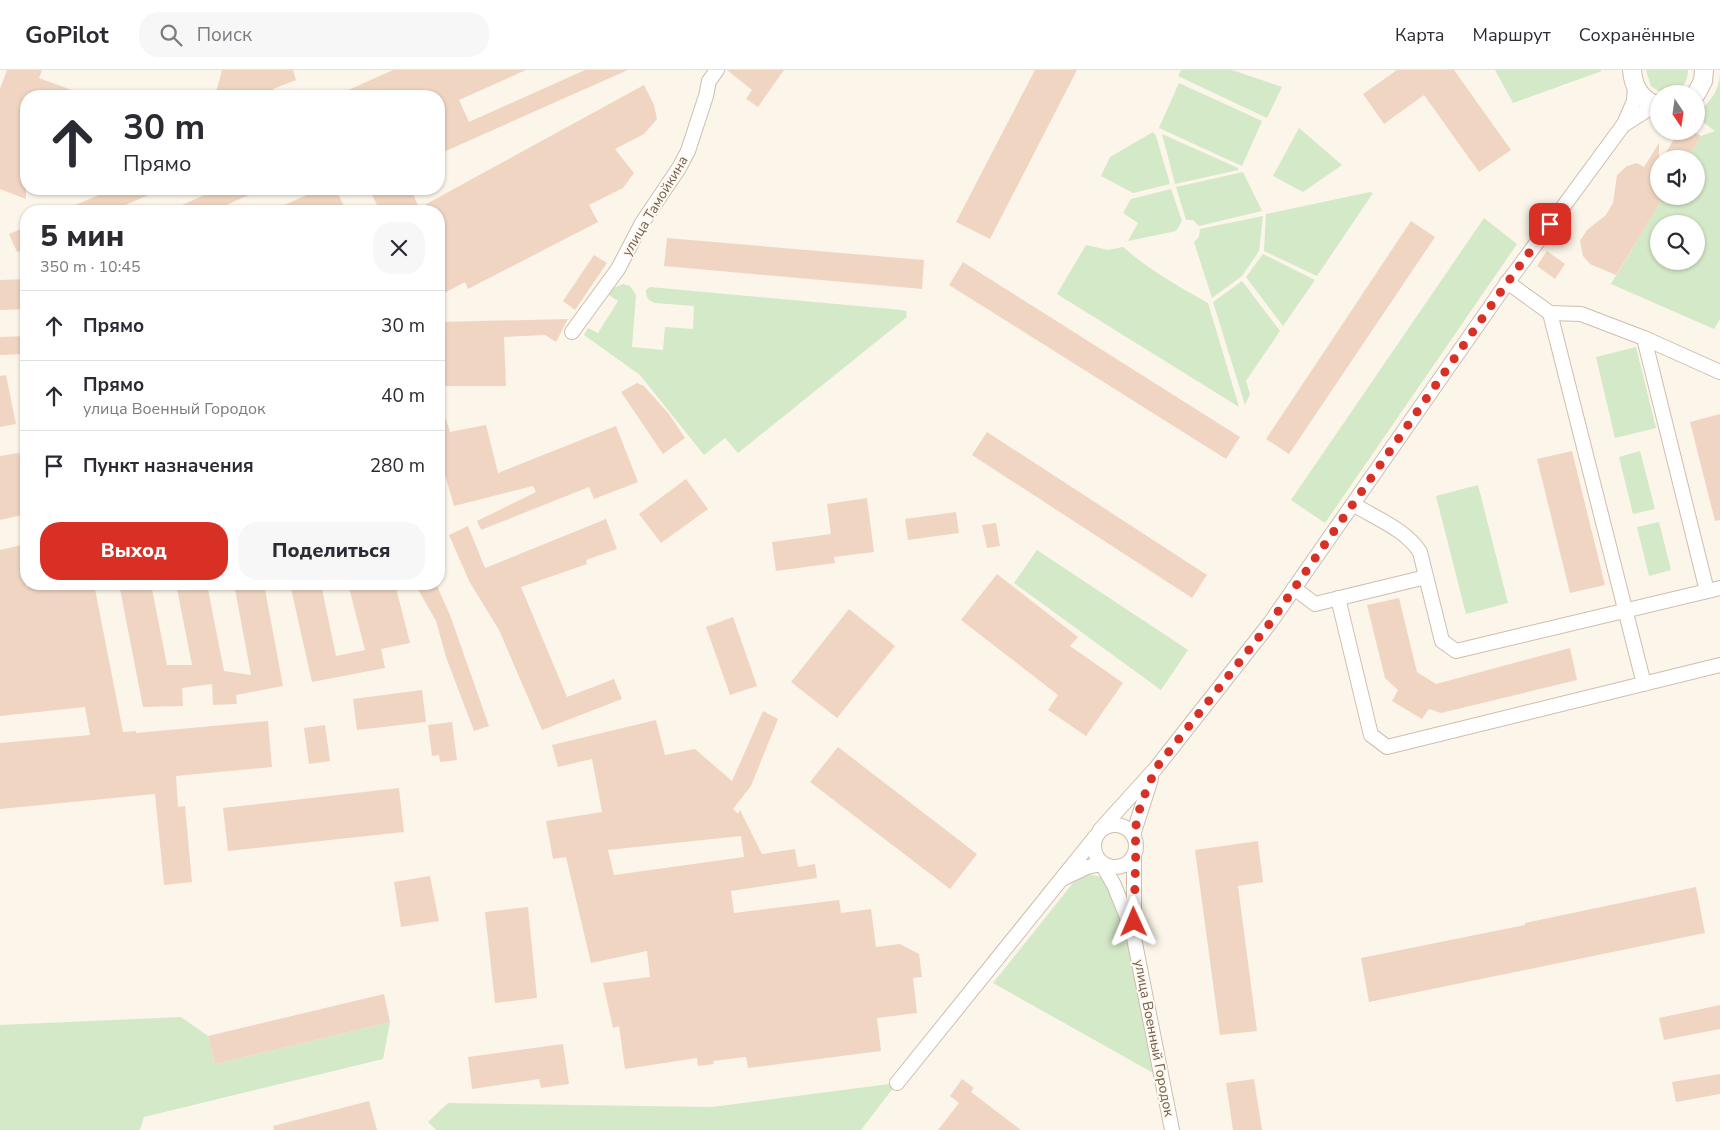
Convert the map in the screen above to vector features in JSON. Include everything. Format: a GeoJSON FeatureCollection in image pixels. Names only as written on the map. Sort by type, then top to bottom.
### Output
{"type":"FeatureCollection","features":[{"type":"Feature","properties":{"kind":"street","name":"улица Тамойкина"},"geometry":{"type":"LineString","coordinates":[[572,332],[618,269],[642,223],[679,168],[691,142],[709,81],[717,70]]}},
{"type":"Feature","properties":{"kind":"street"},"geometry":{"type":"LineString","coordinates":[[1701,85],[1704,70]]}},
{"type":"Feature","properties":{"kind":"street"},"geometry":{"type":"LineString","coordinates":[[1633,74],[1642,96],[1650,101]]}},
{"type":"Feature","properties":{"kind":"street"},"geometry":{"type":"LineString","coordinates":[[897,1083],[1057,882],[1156,768],[1233,672],[1508,282],[1624,124],[1634,100],[1633,74]]}},
{"type":"Feature","properties":{"kind":"street"},"geometry":{"type":"LineString","coordinates":[[1624,124],[1650,109]]}},
{"type":"Feature","properties":{"kind":"street"},"geometry":{"type":"LineString","coordinates":[[1508,282],[1550,313],[1581,314],[1644,338],[1720,372]]}},
{"type":"Feature","properties":{"kind":"street"},"geometry":{"type":"LineString","coordinates":[[1550,313],[1644,684]]}},
{"type":"Feature","properties":{"kind":"street"},"geometry":{"type":"LineString","coordinates":[[1353,504],[1406,535],[1414,543],[1420,552],[1442,641],[1456,651],[1713,589],[1644,338]]}},
{"type":"Feature","properties":{"kind":"street"},"geometry":{"type":"LineString","coordinates":[[1294,588],[1315,604],[1426,577]]}},
{"type":"Feature","properties":{"kind":"street"},"geometry":{"type":"LineString","coordinates":[[1338,598],[1372,735],[1387,747],[1720,665]]}},
{"type":"Feature","properties":{"kind":"street"},"geometry":{"type":"LineString","coordinates":[[1133,835],[1146,792],[1156,768]]}},
{"type":"Feature","properties":{"kind":"street"},"geometry":{"type":"LineString","coordinates":[[1057,882],[1080,870],[1102,864],[1109,867],[1120,867],[1130,862],[1134,856],[1136,845],[1133,835],[1126,828],[1116,825],[1098,833],[1093,850],[1102,864],[1114,885],[1134,938]]}},
{"type":"Feature","properties":{"kind":"street","name":"улица Военный Городок"},"geometry":{"type":"LineString","coordinates":[[1134,856],[1134,938],[1172,1130]]}},
{"type":"Feature","properties":{"kind":"green space"},"geometry":{"type":"Polygon","coordinates":[[[1181,70],[1232,70],[1282,87],[1267,118],[1178,76],[1181,70]]]}},
{"type":"Feature","properties":{"kind":"green space"},"geometry":{"type":"Polygon","coordinates":[[[1495,70],[1600,70],[1602,71],[1513,103],[1495,70]]]}},
{"type":"Feature","properties":{"kind":"green space"},"geometry":{"type":"Polygon","coordinates":[[[1646,70],[1688,70],[1687,78],[1683,85],[1651,85],[1646,70]]]}},
{"type":"Feature","properties":{"kind":"green space"},"geometry":{"type":"Polygon","coordinates":[[[1720,74],[1720,319],[1714,329],[1611,284],[1650,219],[1650,270],[1705,270],[1705,215],[1653,215],[1659,205],[1705,205],[1705,150],[1692,150],[1699,140],[1705,140],[1705,135],[1715,131],[1705,124],[1705,106],[1718,86],[1720,74]]]}},
{"type":"Feature","properties":{"kind":"green space"},"geometry":{"type":"Polygon","coordinates":[[[1179,83],[1262,121],[1242,166],[1159,128],[1179,83]]]}},
{"type":"Feature","properties":{"kind":"green space"},"geometry":{"type":"Polygon","coordinates":[[[1299,128],[1342,165],[1303,192],[1273,176],[1299,128]]]}},
{"type":"Feature","properties":{"kind":"green space"},"geometry":{"type":"Polygon","coordinates":[[[1153,132],[1156,136],[1170,184],[1133,193],[1101,176],[1110,157],[1153,132]]]}},
{"type":"Feature","properties":{"kind":"green space"},"geometry":{"type":"Polygon","coordinates":[[[1162,134],[1238,168],[1238,170],[1175,184],[1162,134]]]}},
{"type":"Feature","properties":{"kind":"green space"},"geometry":{"type":"Polygon","coordinates":[[[1243,172],[1262,211],[1199,226],[1193,220],[1186,220],[1176,187],[1243,172]]]}},
{"type":"Feature","properties":{"kind":"green space"},"geometry":{"type":"Polygon","coordinates":[[[1171,189],[1182,221],[1176,231],[1128,241],[1138,223],[1123,213],[1131,199],[1171,189]]]}},
{"type":"Feature","properties":{"kind":"green space"},"geometry":{"type":"Polygon","coordinates":[[[1370,192],[1373,193],[1317,276],[1264,251],[1266,214],[1370,192]]]}},
{"type":"Feature","properties":{"kind":"green space"},"geometry":{"type":"Polygon","coordinates":[[[1263,216],[1259,251],[1242,276],[1212,298],[1194,242],[1199,237],[1200,229],[1263,216]]]}},
{"type":"Feature","properties":{"kind":"green space"},"geometry":{"type":"Polygon","coordinates":[[[1484,218],[1517,244],[1325,523],[1291,500],[1484,218]]]}},
{"type":"Feature","properties":{"kind":"green space"},"geometry":{"type":"Polygon","coordinates":[[[1086,245],[1108,250],[1123,247],[1153,270],[1208,303],[1239,407],[1057,294],[1086,245]]]}},
{"type":"Feature","properties":{"kind":"green space"},"geometry":{"type":"Polygon","coordinates":[[[1263,254],[1315,280],[1283,326],[1246,277],[1263,254]]]}},
{"type":"Feature","properties":{"kind":"green space"},"geometry":{"type":"Polygon","coordinates":[[[1242,281],[1280,331],[1246,381],[1250,394],[1245,405],[1213,302],[1242,281]]]}},
{"type":"Feature","properties":{"kind":"green space"},"geometry":{"type":"Polygon","coordinates":[[[623,284],[630,286],[636,295],[632,347],[663,350],[665,327],[693,329],[694,306],[655,303],[649,300],[646,295],[646,290],[650,287],[902,310],[906,311],[907,317],[738,453],[725,438],[704,455],[640,375],[584,335],[588,328],[598,333],[618,301],[609,295],[613,288],[623,284]]]}},
{"type":"Feature","properties":{"kind":"green space"},"geometry":{"type":"Polygon","coordinates":[[[1636,347],[1656,428],[1615,438],[1596,357],[1636,347]]]}},
{"type":"Feature","properties":{"kind":"green space"},"geometry":{"type":"Polygon","coordinates":[[[1640,451],[1655,509],[1633,514],[1619,457],[1640,451]]]}},
{"type":"Feature","properties":{"kind":"green space"},"geometry":{"type":"Polygon","coordinates":[[[1478,485],[1508,603],[1466,614],[1436,496],[1478,485]]]}},
{"type":"Feature","properties":{"kind":"green space"},"geometry":{"type":"Polygon","coordinates":[[[1659,522],[1671,570],[1649,576],[1637,527],[1659,522]]]}},
{"type":"Feature","properties":{"kind":"green space"},"geometry":{"type":"Polygon","coordinates":[[[1037,550],[1188,650],[1161,690],[1014,583],[1037,550]]]}},
{"type":"Feature","properties":{"kind":"green space"},"geometry":{"type":"Polygon","coordinates":[[[1089,874],[1101,877],[1108,882],[1117,903],[1133,960],[1155,1074],[993,983],[1077,878],[1089,874]]]}},
{"type":"Feature","properties":{"kind":"green space"},"geometry":{"type":"Polygon","coordinates":[[[181,1017],[208,1036],[215,1064],[390,1022],[383,1059],[144,1117],[140,1130],[0,1130],[0,1025],[181,1017]]]}},
{"type":"Feature","properties":{"kind":"green space"},"geometry":{"type":"Polygon","coordinates":[[[897,1083],[861,1130],[436,1130],[428,1122],[448,1103],[712,1107],[897,1083]]]}},
{"type":"Feature","properties":{"kind":"building"},"geometry":{"type":"Polygon","coordinates":[[[7,70],[42,70],[39,78],[71,90],[20,90],[20,195],[26,195],[26,199],[0,189],[0,89],[7,70]]]}},
{"type":"Feature","properties":{"kind":"building"},"geometry":{"type":"Polygon","coordinates":[[[222,70],[293,70],[296,80],[273,90],[217,90],[222,70]]]}},
{"type":"Feature","properties":{"kind":"building"},"geometry":{"type":"Polygon","coordinates":[[[393,70],[526,70],[459,100],[469,122],[585,70],[628,70],[445,151],[445,90],[348,90],[393,70]]]}},
{"type":"Feature","properties":{"kind":"building"},"geometry":{"type":"Polygon","coordinates":[[[727,70],[784,70],[758,107],[746,99],[752,90],[727,70]]]}},
{"type":"Feature","properties":{"kind":"building"},"geometry":{"type":"Polygon","coordinates":[[[1035,70],[1077,70],[990,239],[956,222],[1035,70]]]}},
{"type":"Feature","properties":{"kind":"building"},"geometry":{"type":"Polygon","coordinates":[[[1397,70],[1454,70],[1511,150],[1479,172],[1424,95],[1384,124],[1363,94],[1397,70]]]}},
{"type":"Feature","properties":{"kind":"building"},"geometry":{"type":"Polygon","coordinates":[[[644,85],[654,105],[657,119],[644,134],[615,149],[634,173],[623,188],[589,205],[598,222],[468,289],[465,282],[445,293],[445,205],[424,205],[644,85]]]}},
{"type":"Feature","properties":{"kind":"building"},"geometry":{"type":"Polygon","coordinates":[[[1674,140],[1699,140],[1692,150],[1667,150],[1674,140]]]}},
{"type":"Feature","properties":{"kind":"building"},"geometry":{"type":"Polygon","coordinates":[[[1650,157],[1650,205],[1659,205],[1652,215],[1650,215],[1650,219],[1616,275],[1590,264],[1583,256],[1580,241],[1587,230],[1606,215],[1613,203],[1617,175],[1627,166],[1637,163],[1644,167],[1650,157]]]}},
{"type":"Feature","properties":{"kind":"building"},"geometry":{"type":"Polygon","coordinates":[[[99,195],[149,195],[125,205],[75,205],[99,195]]]}},
{"type":"Feature","properties":{"kind":"building"},"geometry":{"type":"Polygon","coordinates":[[[204,195],[249,195],[226,205],[182,205],[204,195]]]}},
{"type":"Feature","properties":{"kind":"building"},"geometry":{"type":"Polygon","coordinates":[[[307,195],[339,195],[343,205],[284,205],[307,195]]]}},
{"type":"Feature","properties":{"kind":"building"},"geometry":{"type":"Polygon","coordinates":[[[372,195],[414,195],[418,205],[377,205],[372,195]]]}},
{"type":"Feature","properties":{"kind":"building"},"geometry":{"type":"Polygon","coordinates":[[[1411,221],[1435,237],[1289,454],[1266,439],[1411,221]]]}},
{"type":"Feature","properties":{"kind":"building"},"geometry":{"type":"Polygon","coordinates":[[[20,229],[20,251],[17,252],[9,234],[20,229]]]}},
{"type":"Feature","properties":{"kind":"building"},"geometry":{"type":"Polygon","coordinates":[[[667,238],[924,260],[922,289],[664,266],[667,238]]]}},
{"type":"Feature","properties":{"kind":"building"},"geometry":{"type":"Polygon","coordinates":[[[1547,251],[1565,264],[1555,279],[1537,266],[1547,251]]]}},
{"type":"Feature","properties":{"kind":"building"},"geometry":{"type":"Polygon","coordinates":[[[594,255],[607,263],[575,310],[563,301],[594,255]]]}},
{"type":"Feature","properties":{"kind":"building"},"geometry":{"type":"Polygon","coordinates":[[[963,262],[1240,437],[1226,459],[949,285],[963,262]]]}},
{"type":"Feature","properties":{"kind":"building"},"geometry":{"type":"Polygon","coordinates":[[[20,279],[20,309],[0,310],[0,280],[20,279]]]}},
{"type":"Feature","properties":{"kind":"building"},"geometry":{"type":"Polygon","coordinates":[[[568,319],[556,342],[545,335],[504,337],[506,386],[445,386],[445,322],[568,319]]]}},
{"type":"Feature","properties":{"kind":"building"},"geometry":{"type":"Polygon","coordinates":[[[20,336],[20,354],[0,355],[0,337],[20,336]]]}},
{"type":"Feature","properties":{"kind":"building"},"geometry":{"type":"Polygon","coordinates":[[[6,375],[16,424],[0,427],[0,376],[6,375]]]}},
{"type":"Feature","properties":{"kind":"building"},"geometry":{"type":"Polygon","coordinates":[[[637,383],[644,386],[669,414],[685,438],[663,454],[621,392],[637,383]]]}},
{"type":"Feature","properties":{"kind":"building"},"geometry":{"type":"Polygon","coordinates":[[[1720,414],[1720,520],[1715,521],[1690,422],[1720,414]]]}},
{"type":"Feature","properties":{"kind":"building"},"geometry":{"type":"Polygon","coordinates":[[[445,416],[450,432],[486,425],[498,473],[616,426],[638,482],[594,499],[589,487],[481,530],[477,521],[536,492],[533,486],[454,506],[445,475],[445,416]]]}},
{"type":"Feature","properties":{"kind":"building"},"geometry":{"type":"Polygon","coordinates":[[[987,432],[1207,575],[1192,598],[972,455],[987,432]]]}},
{"type":"Feature","properties":{"kind":"building"},"geometry":{"type":"Polygon","coordinates":[[[1572,451],[1605,585],[1570,593],[1537,459],[1572,451]]]}},
{"type":"Feature","properties":{"kind":"building"},"geometry":{"type":"Polygon","coordinates":[[[19,453],[20,515],[0,520],[0,456],[19,453]]]}},
{"type":"Feature","properties":{"kind":"building"},"geometry":{"type":"Polygon","coordinates":[[[686,479],[708,509],[661,543],[639,514],[686,479]]]}},
{"type":"Feature","properties":{"kind":"building"},"geometry":{"type":"Polygon","coordinates":[[[867,498],[874,552],[834,557],[835,563],[776,571],[772,542],[831,534],[827,504],[867,498]]]}},
{"type":"Feature","properties":{"kind":"building"},"geometry":{"type":"Polygon","coordinates":[[[956,512],[959,533],[908,540],[905,519],[956,512]]]}},
{"type":"Feature","properties":{"kind":"building"},"geometry":{"type":"Polygon","coordinates":[[[606,519],[617,549],[586,560],[587,564],[521,587],[567,697],[614,679],[622,699],[542,730],[499,630],[469,581],[449,535],[468,526],[485,568],[606,519]]]}},
{"type":"Feature","properties":{"kind":"building"},"geometry":{"type":"Polygon","coordinates":[[[996,523],[1000,546],[987,548],[982,525],[996,523]]]}},
{"type":"Feature","properties":{"kind":"building"},"geometry":{"type":"Polygon","coordinates":[[[20,545],[20,590],[95,590],[123,732],[136,731],[136,733],[268,721],[272,767],[176,776],[178,807],[185,806],[192,882],[164,885],[155,794],[0,809],[0,743],[90,735],[85,707],[0,716],[0,550],[20,545]]]}},
{"type":"Feature","properties":{"kind":"building"},"geometry":{"type":"Polygon","coordinates":[[[997,574],[1078,637],[1070,646],[1123,683],[1086,736],[1048,710],[1058,695],[961,620],[997,574]]]}},
{"type":"Feature","properties":{"kind":"building"},"geometry":{"type":"Polygon","coordinates":[[[120,590],[152,590],[167,665],[192,665],[177,590],[208,590],[224,671],[251,675],[235,590],[265,590],[283,686],[236,695],[237,704],[213,705],[212,684],[182,688],[183,706],[143,707],[120,590]]]}},
{"type":"Feature","properties":{"kind":"building"},"geometry":{"type":"Polygon","coordinates":[[[291,590],[322,590],[336,656],[365,650],[350,590],[397,590],[410,643],[381,649],[385,668],[312,682],[291,590]]]}},
{"type":"Feature","properties":{"kind":"building"},"geometry":{"type":"Polygon","coordinates":[[[418,590],[439,590],[450,615],[489,726],[474,731],[446,657],[436,621],[418,590]]]}},
{"type":"Feature","properties":{"kind":"building"},"geometry":{"type":"Polygon","coordinates":[[[1399,598],[1417,672],[1436,684],[1570,648],[1577,680],[1441,713],[1429,709],[1422,719],[1392,701],[1398,690],[1385,678],[1367,605],[1399,598]]]}},
{"type":"Feature","properties":{"kind":"building"},"geometry":{"type":"Polygon","coordinates":[[[849,609],[895,646],[837,718],[791,682],[849,609]]]}},
{"type":"Feature","properties":{"kind":"building"},"geometry":{"type":"Polygon","coordinates":[[[733,617],[757,686],[730,695],[706,627],[733,617]]]}},
{"type":"Feature","properties":{"kind":"building"},"geometry":{"type":"Polygon","coordinates":[[[422,690],[426,722],[357,730],[353,699],[422,690]]]}},
{"type":"Feature","properties":{"kind":"building"},"geometry":{"type":"Polygon","coordinates":[[[763,711],[778,719],[751,786],[733,809],[738,814],[740,810],[762,854],[795,849],[798,867],[815,864],[817,878],[731,891],[734,913],[839,900],[841,913],[871,909],[876,947],[900,944],[919,954],[922,977],[913,978],[917,1013],[877,1018],[881,1051],[748,1068],[746,1057],[713,1061],[714,1064],[698,1066],[697,1058],[625,1069],[619,1026],[613,1028],[603,983],[650,977],[647,951],[591,963],[566,857],[553,859],[546,821],[602,812],[592,759],[558,767],[552,745],[656,720],[665,755],[695,749],[732,781],[763,711]],[[741,836],[608,850],[614,875],[744,857],[741,836]]]}},
{"type":"Feature","properties":{"kind":"building"},"geometry":{"type":"Polygon","coordinates":[[[452,722],[457,760],[440,762],[439,755],[432,756],[428,725],[452,722]]]}},
{"type":"Feature","properties":{"kind":"building"},"geometry":{"type":"Polygon","coordinates":[[[325,725],[330,761],[309,764],[304,728],[325,725]]]}},
{"type":"Feature","properties":{"kind":"building"},"geometry":{"type":"Polygon","coordinates":[[[838,747],[977,854],[950,889],[810,782],[838,747]]]}},
{"type":"Feature","properties":{"kind":"building"},"geometry":{"type":"Polygon","coordinates":[[[399,788],[404,832],[228,851],[223,808],[399,788]]]}},
{"type":"Feature","properties":{"kind":"building"},"geometry":{"type":"Polygon","coordinates":[[[1258,841],[1263,882],[1238,886],[1257,1031],[1220,1035],[1195,850],[1258,841]]]}},
{"type":"Feature","properties":{"kind":"building"},"geometry":{"type":"Polygon","coordinates":[[[430,876],[439,921],[401,927],[394,882],[430,876]]]}},
{"type":"Feature","properties":{"kind":"building"},"geometry":{"type":"Polygon","coordinates":[[[1696,887],[1705,933],[1369,1002],[1361,958],[1525,925],[1525,923],[1696,887]]]}},
{"type":"Feature","properties":{"kind":"building"},"geometry":{"type":"Polygon","coordinates":[[[528,907],[537,998],[495,1003],[485,912],[528,907]]]}},
{"type":"Feature","properties":{"kind":"building"},"geometry":{"type":"Polygon","coordinates":[[[384,994],[390,1022],[215,1064],[208,1036],[384,994]]]}},
{"type":"Feature","properties":{"kind":"building"},"geometry":{"type":"Polygon","coordinates":[[[1720,1005],[1720,1029],[1664,1040],[1659,1018],[1720,1005]]]}},
{"type":"Feature","properties":{"kind":"building"},"geometry":{"type":"Polygon","coordinates":[[[563,1044],[569,1084],[541,1088],[539,1079],[472,1089],[468,1057],[563,1044]]]}},
{"type":"Feature","properties":{"kind":"building"},"geometry":{"type":"Polygon","coordinates":[[[1720,1074],[1720,1094],[1676,1102],[1672,1082],[1720,1074]]]}},
{"type":"Feature","properties":{"kind":"building"},"geometry":{"type":"Polygon","coordinates":[[[962,1079],[974,1088],[971,1092],[1021,1130],[938,1130],[959,1103],[950,1096],[962,1079]]]}},
{"type":"Feature","properties":{"kind":"building"},"geometry":{"type":"Polygon","coordinates":[[[1254,1079],[1262,1130],[1233,1130],[1226,1083],[1254,1079]]]}},
{"type":"Feature","properties":{"kind":"building"},"geometry":{"type":"Polygon","coordinates":[[[369,1101],[377,1130],[274,1130],[273,1126],[369,1101]]]}},
{"type":"Feature","properties":{"kind":"route"},"geometry":{"type":"LineString","coordinates":[[1134,922],[1134,856],[1136,845],[1133,835],[1146,792],[1156,768],[1270,623],[1550,224]]}}]}
